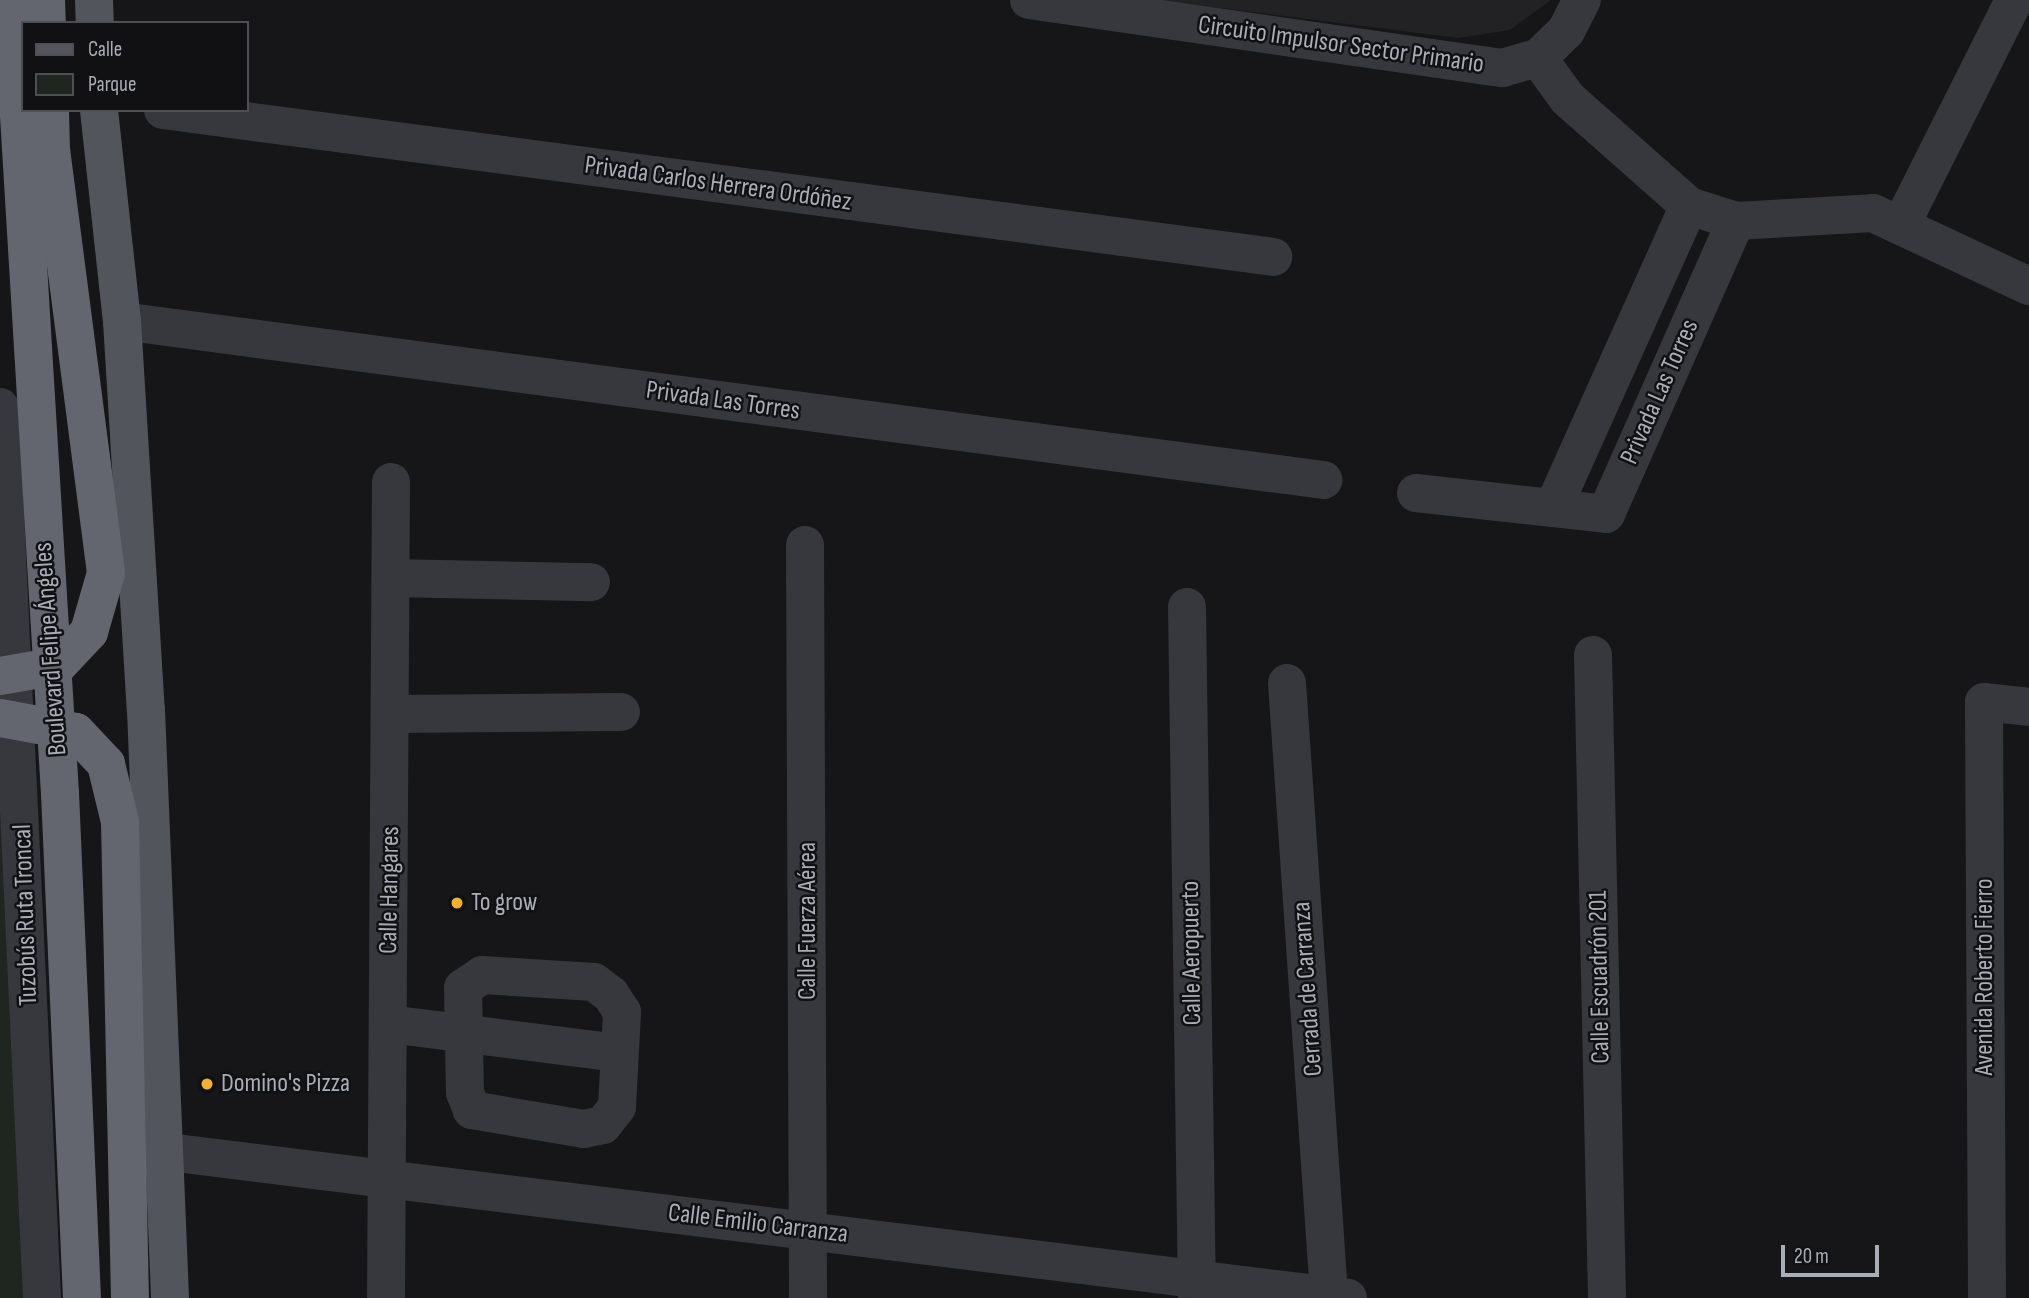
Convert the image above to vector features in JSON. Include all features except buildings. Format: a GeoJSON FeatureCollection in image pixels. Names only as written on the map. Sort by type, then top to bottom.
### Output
{"type":"FeatureCollection","features":[{"type":"Feature","properties":{"kind":"highway","name":"Boulevard Felipe Ángeles"},"geometry":{"type":"LineString","coordinates":[[12,0],[59,779],[82,1298]]}},
{"type":"Feature","properties":{"kind":"highway"},"geometry":{"type":"LineString","coordinates":[[46,0],[47,21]]}},
{"type":"Feature","properties":{"kind":"highway"},"geometry":{"type":"LineString","coordinates":[[0,676],[57,666],[89,632],[106,573],[50,112]]}},
{"type":"Feature","properties":{"kind":"highway"},"geometry":{"type":"LineString","coordinates":[[0,718],[76,732],[106,764],[120,822],[130,1298]]}},
{"type":"Feature","properties":{"kind":"main road"},"geometry":{"type":"LineString","coordinates":[[94,0],[95,21]]}},
{"type":"Feature","properties":{"kind":"main road"},"geometry":{"type":"LineString","coordinates":[[99,112],[122,321],[168,1153],[170,1298]]}},
{"type":"Feature","properties":{"kind":"street","name":"Circuito Impulsor Sector Primario"},"geometry":{"type":"LineString","coordinates":[[1029,0],[1247,16],[1502,68],[1538,58],[1566,31],[1582,0]]}},
{"type":"Feature","properties":{"kind":"street"},"geometry":{"type":"LineString","coordinates":[[1901,225],[2014,0]]}},
{"type":"Feature","properties":{"kind":"street"},"geometry":{"type":"LineString","coordinates":[[1538,58],[1569,99],[1689,206],[1736,221],[1873,213],[2029,286]]}},
{"type":"Feature","properties":{"kind":"street","name":"Privada Carlos Herrera Ordóñez"},"geometry":{"type":"LineString","coordinates":[[178,112],[1273,257]]}},
{"type":"Feature","properties":{"kind":"street","name":"Privada Las Torres"},"geometry":{"type":"LineString","coordinates":[[1553,508],[1689,206]]}},
{"type":"Feature","properties":{"kind":"street","name":"Privada Las Torres"},"geometry":{"type":"LineString","coordinates":[[1416,493],[1606,514],[1736,221]]}},
{"type":"Feature","properties":{"kind":"street","name":"Privada Las Torres"},"geometry":{"type":"LineString","coordinates":[[122,321],[1324,480]]}},
{"type":"Feature","properties":{"kind":"street","name":"Tuzobús Ruta Troncal"},"geometry":{"type":"LineString","coordinates":[[0,407],[42,1298]]}},
{"type":"Feature","properties":{"kind":"street","name":"Calle Hangares"},"geometry":{"type":"LineString","coordinates":[[386,1298],[392,714],[391,482]]}},
{"type":"Feature","properties":{"kind":"street","name":"Calle Fuerza Aérea"},"geometry":{"type":"LineString","coordinates":[[805,545],[810,1230],[808,1298]]}},
{"type":"Feature","properties":{"kind":"street"},"geometry":{"type":"LineString","coordinates":[[392,578],[591,582]]}},
{"type":"Feature","properties":{"kind":"street","name":"Calle Aeropuerto"},"geometry":{"type":"LineString","coordinates":[[1187,607],[1197,1287]]}},
{"type":"Feature","properties":{"kind":"street","name":"Calle Escuadrón 201"},"geometry":{"type":"LineString","coordinates":[[1593,655],[1607,1298]]}},
{"type":"Feature","properties":{"kind":"street","name":"Cerrada de Carranza"},"geometry":{"type":"LineString","coordinates":[[1287,683],[1338,1296]]}},
{"type":"Feature","properties":{"kind":"street","name":"Avenida Roberto Fierro"},"geometry":{"type":"LineString","coordinates":[[1987,1298],[1984,702],[2029,707]]}},
{"type":"Feature","properties":{"kind":"street"},"geometry":{"type":"LineString","coordinates":[[392,714],[621,712]]}},
{"type":"Feature","properties":{"kind":"street"},"geometry":{"type":"LineString","coordinates":[[482,975],[594,982],[622,1012],[618,1053],[617,1107],[603,1125],[584,1129],[488,1117],[472,1110],[465,1093],[463,988],[482,975]]}},
{"type":"Feature","properties":{"kind":"street"},"geometry":{"type":"LineString","coordinates":[[389,1024],[618,1053]]}},
{"type":"Feature","properties":{"kind":"street","name":"Calle Emilio Carranza"},"geometry":{"type":"LineString","coordinates":[[168,1153],[810,1230],[1197,1287],[1338,1296]]}},
{"type":"Feature","properties":{"kind":"shaded area"},"geometry":{"type":"Polygon","coordinates":[[[1157,0],[1551,0],[1510,30],[1458,38],[1157,0]]]}},
{"type":"Feature","properties":{"kind":"green space"},"geometry":{"type":"Polygon","coordinates":[[[0,593],[32,1298],[0,1298],[0,593]]]}},
{"type":"Feature","properties":{"kind":"place","name":"To grow"},"geometry":{"type":"Point","coordinates":[457,903]}},
{"type":"Feature","properties":{"kind":"place","name":"Domino's Pizza"},"geometry":{"type":"Point","coordinates":[207,1084]}}]}
